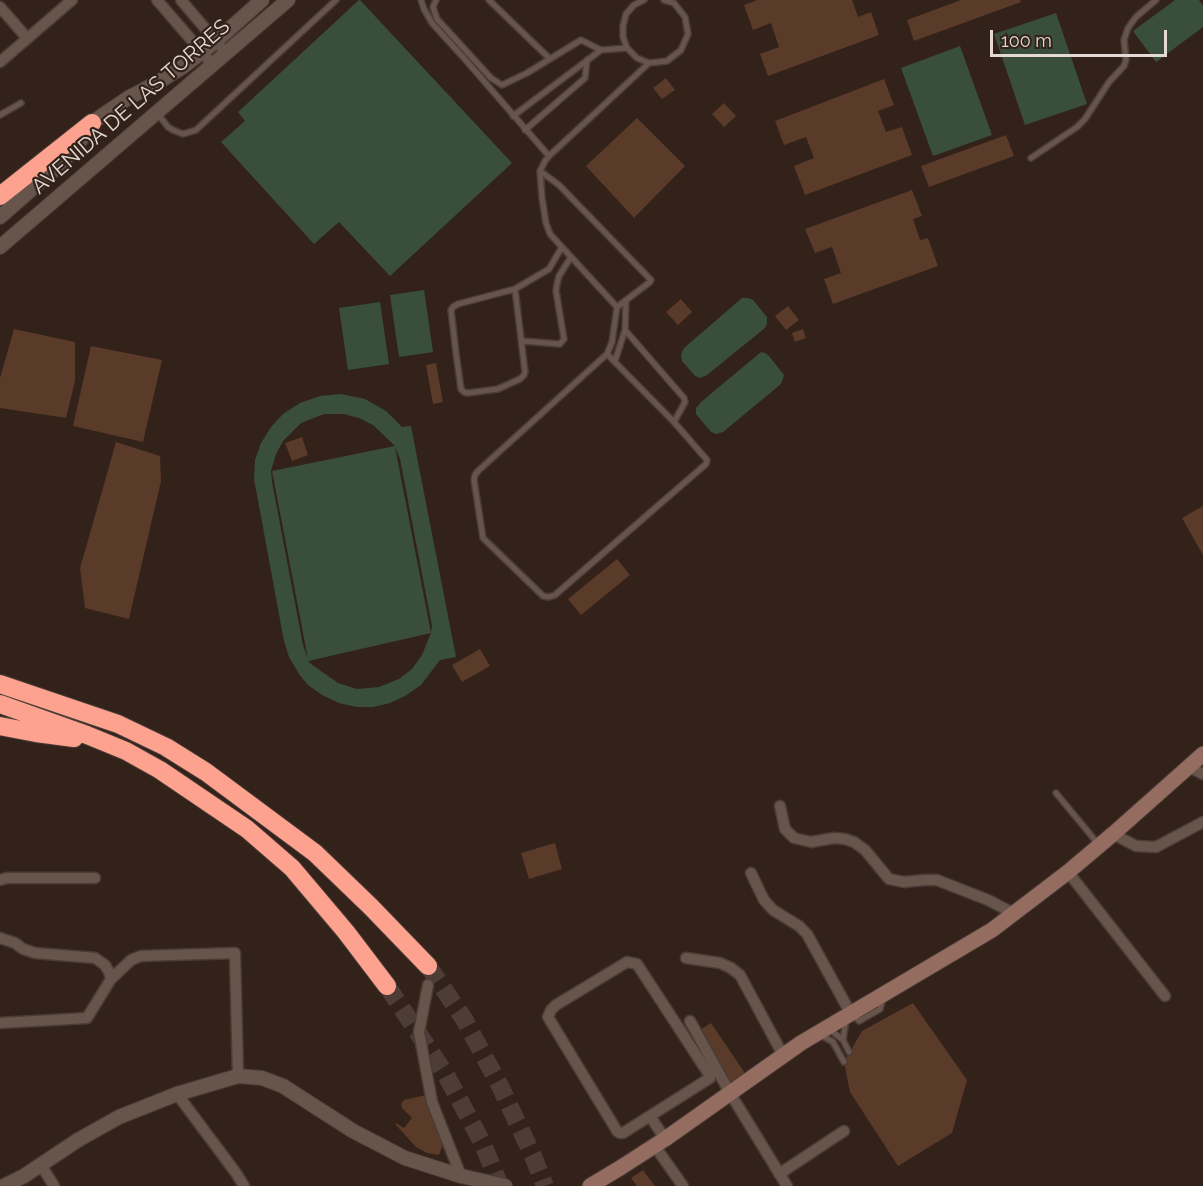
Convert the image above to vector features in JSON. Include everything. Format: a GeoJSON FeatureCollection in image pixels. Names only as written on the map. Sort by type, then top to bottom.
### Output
{"type":"FeatureCollection","features":[{"type":"Feature","properties":{"kind":"highway"},"geometry":{"type":"LineString","coordinates":[[0,196],[92,123]]}},
{"type":"Feature","properties":{"kind":"highway"},"geometry":{"type":"LineString","coordinates":[[0,684],[118,724],[166,747],[206,772],[315,853],[428,966]]}},
{"type":"Feature","properties":{"kind":"highway"},"geometry":{"type":"LineString","coordinates":[[0,704],[126,751],[160,770],[247,829],[292,868],[346,932],[387,986]]}},
{"type":"Feature","properties":{"kind":"highway"},"geometry":{"type":"LineString","coordinates":[[0,726],[36,734],[70,738],[87,735]]}},
{"type":"Feature","properties":{"kind":"main road"},"geometry":{"type":"LineString","coordinates":[[590,1186],[660,1142],[822,1030],[992,930],[1100,846],[1203,754]]}},
{"type":"Feature","properties":{"kind":"street"},"geometry":{"type":"LineString","coordinates":[[0,62],[27,38],[59,4],[72,0]]}},
{"type":"Feature","properties":{"kind":"street"},"geometry":{"type":"LineString","coordinates":[[157,0],[213,64]]}},
{"type":"Feature","properties":{"kind":"street"},"geometry":{"type":"LineString","coordinates":[[181,0],[226,53]]}},
{"type":"Feature","properties":{"kind":"street","name":"AVENIDA DE LAS TORRES"},"geometry":{"type":"LineString","coordinates":[[0,218],[69,155],[92,123],[115,105],[183,66],[216,41],[262,0]]}},
{"type":"Feature","properties":{"kind":"street","name":"AVENIDA DE LAS TORRES"},"geometry":{"type":"LineString","coordinates":[[0,247],[288,0]]}},
{"type":"Feature","properties":{"kind":"street"},"geometry":{"type":"LineString","coordinates":[[0,8],[27,38]]}},
{"type":"Feature","properties":{"kind":"street"},"geometry":{"type":"LineString","coordinates":[[138,93],[145,95],[157,113]]}},
{"type":"Feature","properties":{"kind":"street"},"geometry":{"type":"LineString","coordinates":[[1189,767],[1203,774]]}},
{"type":"Feature","properties":{"kind":"street"},"geometry":{"type":"LineString","coordinates":[[780,806],[785,829],[794,838],[811,842],[834,838],[855,842],[865,850],[889,879],[904,882],[937,880],[988,900],[1013,913]]}},
{"type":"Feature","properties":{"kind":"street"},"geometry":{"type":"LineString","coordinates":[[1113,834],[1136,846],[1156,847],[1203,822]]}},
{"type":"Feature","properties":{"kind":"street"},"geometry":{"type":"LineString","coordinates":[[1068,872],[1165,996]]}},
{"type":"Feature","properties":{"kind":"street"},"geometry":{"type":"LineString","coordinates":[[750,873],[772,910],[799,926],[807,934],[849,1016]]}},
{"type":"Feature","properties":{"kind":"street"},"geometry":{"type":"LineString","coordinates":[[0,880],[7,878],[95,878]]}},
{"type":"Feature","properties":{"kind":"street"},"geometry":{"type":"LineString","coordinates":[[0,938],[15,943],[23,950],[35,953],[95,958],[105,965],[111,979]]}},
{"type":"Feature","properties":{"kind":"street"},"geometry":{"type":"LineString","coordinates":[[0,1023],[87,1018],[111,979],[131,960],[141,956],[236,953],[238,1076]]}},
{"type":"Feature","properties":{"kind":"street"},"geometry":{"type":"LineString","coordinates":[[686,958],[720,963],[740,975],[783,1055]]}},
{"type":"Feature","properties":{"kind":"street"},"geometry":{"type":"LineString","coordinates":[[627,962],[637,964],[710,1076],[707,1082],[650,1116],[623,1133],[617,1131],[548,1017],[556,1005],[627,962]]}},
{"type":"Feature","properties":{"kind":"street"},"geometry":{"type":"LineString","coordinates":[[428,985],[419,1032],[432,1102],[461,1176]]}},
{"type":"Feature","properties":{"kind":"street"},"geometry":{"type":"LineString","coordinates":[[690,1021],[730,1093],[787,1186]]}},
{"type":"Feature","properties":{"kind":"street"},"geometry":{"type":"LineString","coordinates":[[4,1186],[119,1117],[177,1094],[238,1076],[262,1078],[283,1086],[353,1131],[405,1158],[461,1176],[505,1186]]}},
{"type":"Feature","properties":{"kind":"street"},"geometry":{"type":"LineString","coordinates":[[177,1094],[244,1186]]}},
{"type":"Feature","properties":{"kind":"street"},"geometry":{"type":"LineString","coordinates":[[650,1116],[660,1142],[683,1186]]}},
{"type":"Feature","properties":{"kind":"street"},"geometry":{"type":"LineString","coordinates":[[780,1174],[844,1131]]}},
{"type":"Feature","properties":{"kind":"street"},"geometry":{"type":"LineString","coordinates":[[41,1165],[54,1186]]}},
{"type":"Feature","properties":{"kind":"lane"},"geometry":{"type":"LineString","coordinates":[[157,113],[173,130],[183,134],[196,130],[336,0]]}},
{"type":"Feature","properties":{"kind":"lane"},"geometry":{"type":"LineString","coordinates":[[421,0],[432,23],[549,156]]}},
{"type":"Feature","properties":{"kind":"lane"},"geometry":{"type":"LineString","coordinates":[[436,0],[433,7],[437,19],[495,81],[502,85],[527,73],[581,40],[601,50],[627,48]]}},
{"type":"Feature","properties":{"kind":"lane"},"geometry":{"type":"LineString","coordinates":[[489,0],[550,59]]}},
{"type":"Feature","properties":{"kind":"lane"},"geometry":{"type":"LineString","coordinates":[[644,0],[634,5],[626,14],[622,26],[627,48],[637,58],[649,63],[667,61],[681,50],[688,34],[685,17],[674,3],[664,0]]}},
{"type":"Feature","properties":{"kind":"lane"},"geometry":{"type":"LineString","coordinates":[[1031,158],[1077,127],[1085,118],[1109,82],[1124,66],[1126,60],[1124,39],[1128,27],[1136,16],[1156,0]]}},
{"type":"Feature","properties":{"kind":"lane"},"geometry":{"type":"LineString","coordinates":[[513,116],[601,50]]}},
{"type":"Feature","properties":{"kind":"lane"},"geometry":{"type":"LineString","coordinates":[[525,130],[585,78],[587,60]]}},
{"type":"Feature","properties":{"kind":"lane"},"geometry":{"type":"LineString","coordinates":[[617,307],[550,234],[542,198],[540,171],[549,156],[649,63]]}},
{"type":"Feature","properties":{"kind":"lane"},"geometry":{"type":"LineString","coordinates":[[0,116],[21,103]]}},
{"type":"Feature","properties":{"kind":"lane"},"geometry":{"type":"LineString","coordinates":[[540,171],[559,185],[650,278],[650,282],[617,307],[608,354],[478,471],[474,480],[483,538],[543,596],[555,595],[706,464],[707,460],[674,422],[608,354]]}},
{"type":"Feature","properties":{"kind":"lane"},"geometry":{"type":"LineString","coordinates":[[515,289],[525,372],[520,379],[498,389],[464,392],[461,389],[451,310],[453,307],[515,289],[549,269],[562,247]]}},
{"type":"Feature","properties":{"kind":"lane"},"geometry":{"type":"LineString","coordinates":[[522,341],[560,344],[563,342],[556,291],[559,276],[571,257]]}},
{"type":"Feature","properties":{"kind":"lane"},"geometry":{"type":"LineString","coordinates":[[615,361],[625,330],[626,300]]}},
{"type":"Feature","properties":{"kind":"lane"},"geometry":{"type":"LineString","coordinates":[[625,330],[684,398],[685,402],[674,422]]}},
{"type":"Feature","properties":{"kind":"lane"},"geometry":{"type":"LineString","coordinates":[[1056,793],[1100,846]]}},
{"type":"Feature","properties":{"kind":"lane"},"geometry":{"type":"LineString","coordinates":[[843,1040],[849,1016]]}},
{"type":"Feature","properties":{"kind":"lane"},"geometry":{"type":"LineString","coordinates":[[822,1030],[843,1040],[849,1052]]}},
{"type":"Feature","properties":{"kind":"lane"},"geometry":{"type":"LineString","coordinates":[[822,1030],[833,1042],[844,1062]]}},
{"type":"Feature","properties":{"kind":"green space"},"geometry":{"type":"Polygon","coordinates":[[[359,0],[512,163],[390,276],[339,222],[314,244],[221,142],[245,121],[238,112],[359,0]]]}},
{"type":"Feature","properties":{"kind":"green space"},"geometry":{"type":"Polygon","coordinates":[[[1175,0],[1199,0],[1203,6],[1203,27],[1156,62],[1133,31],[1175,0]]]}},
{"type":"Feature","properties":{"kind":"green space"},"geometry":{"type":"Polygon","coordinates":[[[1056,13],[1087,104],[1025,125],[994,34],[1056,13]]]}},
{"type":"Feature","properties":{"kind":"green space"},"geometry":{"type":"Polygon","coordinates":[[[960,46],[992,135],[933,156],[901,68],[960,46]]]}},
{"type":"Feature","properties":{"kind":"green space"},"geometry":{"type":"Polygon","coordinates":[[[424,290],[433,352],[399,357],[390,295],[424,290]]]}},
{"type":"Feature","properties":{"kind":"green space"},"geometry":{"type":"Polygon","coordinates":[[[742,298],[753,300],[767,317],[765,328],[707,375],[700,378],[695,376],[682,361],[681,354],[684,348],[742,298]]]}},
{"type":"Feature","properties":{"kind":"green space"},"geometry":{"type":"Polygon","coordinates":[[[380,302],[389,364],[348,370],[339,308],[380,302]]]}},
{"type":"Feature","properties":{"kind":"green space"},"geometry":{"type":"Polygon","coordinates":[[[761,352],[769,356],[784,375],[781,384],[723,432],[716,434],[711,432],[696,414],[696,408],[761,352]]]}},
{"type":"Feature","properties":{"kind":"green space"},"geometry":{"type":"Polygon","coordinates":[[[341,394],[365,399],[386,411],[402,427],[411,426],[456,657],[440,660],[421,685],[405,696],[373,707],[357,707],[339,703],[322,695],[308,685],[289,657],[284,641],[254,479],[255,460],[261,443],[271,427],[283,414],[300,403],[320,396],[341,394]],[[324,414],[301,423],[283,441],[271,471],[303,645],[308,659],[272,471],[395,446],[373,425],[359,418],[344,414],[324,414]],[[395,447],[431,633],[432,626],[400,459],[395,447]],[[431,633],[308,661],[338,683],[357,689],[379,687],[399,679],[412,669],[422,655],[431,633]]]}},
{"type":"Feature","properties":{"kind":"building"},"geometry":{"type":"Polygon","coordinates":[[[757,0],[852,0],[858,17],[871,12],[879,35],[768,76],[760,54],[779,47],[771,23],[753,30],[744,5],[757,0]]]}},
{"type":"Feature","properties":{"kind":"building"},"geometry":{"type":"Polygon","coordinates":[[[961,0],[1020,0],[1021,2],[914,41],[907,20],[961,0]]]}},
{"type":"Feature","properties":{"kind":"building"},"geometry":{"type":"Polygon","coordinates":[[[666,78],[675,90],[662,99],[653,88],[666,78]]]}},
{"type":"Feature","properties":{"kind":"building"},"geometry":{"type":"Polygon","coordinates":[[[884,79],[894,105],[878,111],[886,132],[902,127],[912,155],[805,195],[794,166],[814,158],[806,137],[784,145],[775,121],[884,79]]]}},
{"type":"Feature","properties":{"kind":"building"},"geometry":{"type":"Polygon","coordinates":[[[724,103],[736,116],[724,127],[712,114],[724,103]]]}},
{"type":"Feature","properties":{"kind":"building"},"geometry":{"type":"Polygon","coordinates":[[[637,118],[685,166],[634,218],[586,166],[637,118]]]}},
{"type":"Feature","properties":{"kind":"building"},"geometry":{"type":"Polygon","coordinates":[[[1006,135],[1014,156],[929,187],[921,166],[1006,135]]]}},
{"type":"Feature","properties":{"kind":"building"},"geometry":{"type":"Polygon","coordinates":[[[912,190],[922,216],[913,219],[920,240],[928,238],[938,266],[833,304],[824,279],[841,273],[832,247],[815,253],[805,229],[912,190]]]}},
{"type":"Feature","properties":{"kind":"building"},"geometry":{"type":"Polygon","coordinates":[[[681,299],[692,312],[678,325],[666,312],[681,299]]]}},
{"type":"Feature","properties":{"kind":"building"},"geometry":{"type":"Polygon","coordinates":[[[788,306],[799,320],[786,330],[775,316],[788,306]]]}},
{"type":"Feature","properties":{"kind":"building"},"geometry":{"type":"Polygon","coordinates":[[[14,329],[75,342],[75,381],[66,418],[0,408],[0,378],[14,329]]]}},
{"type":"Feature","properties":{"kind":"building"},"geometry":{"type":"Polygon","coordinates":[[[803,329],[806,338],[795,342],[792,333],[803,329]]]}},
{"type":"Feature","properties":{"kind":"building"},"geometry":{"type":"Polygon","coordinates":[[[91,346],[162,360],[143,442],[73,426],[91,346]]]}},
{"type":"Feature","properties":{"kind":"building"},"geometry":{"type":"Polygon","coordinates":[[[436,363],[443,402],[433,404],[426,365],[436,363]]]}},
{"type":"Feature","properties":{"kind":"building"},"geometry":{"type":"Polygon","coordinates":[[[302,437],[308,455],[292,461],[285,443],[302,437]]]}},
{"type":"Feature","properties":{"kind":"building"},"geometry":{"type":"Polygon","coordinates":[[[116,442],[160,456],[161,481],[129,619],[85,608],[80,568],[116,442]]]}},
{"type":"Feature","properties":{"kind":"building"},"geometry":{"type":"Polygon","coordinates":[[[1203,506],[1203,555],[1182,518],[1203,506]]]}},
{"type":"Feature","properties":{"kind":"building"},"geometry":{"type":"Polygon","coordinates":[[[617,559],[630,575],[581,615],[568,599],[617,559]]]}},
{"type":"Feature","properties":{"kind":"building"},"geometry":{"type":"Polygon","coordinates":[[[480,649],[490,666],[462,682],[452,665],[480,649]]]}},
{"type":"Feature","properties":{"kind":"building"},"geometry":{"type":"Polygon","coordinates":[[[555,843],[562,869],[529,879],[521,853],[555,843]]]}},
{"type":"Feature","properties":{"kind":"building"},"geometry":{"type":"Polygon","coordinates":[[[913,1003],[967,1080],[952,1133],[898,1166],[850,1092],[844,1062],[862,1031],[913,1003]]]}},
{"type":"Feature","properties":{"kind":"building"},"geometry":{"type":"Polygon","coordinates":[[[711,1023],[749,1079],[733,1089],[697,1032],[711,1023]]]}},
{"type":"Feature","properties":{"kind":"building"},"geometry":{"type":"Polygon","coordinates":[[[426,1095],[443,1144],[439,1155],[427,1153],[416,1147],[395,1124],[404,1128],[412,1118],[402,1108],[401,1104],[404,1100],[426,1095]]]}},
{"type":"Feature","properties":{"kind":"building"},"geometry":{"type":"Polygon","coordinates":[[[643,1170],[655,1186],[637,1186],[631,1178],[643,1170]]]}},
{"type":"Feature","properties":{"kind":"tunnel"},"geometry":{"type":"LineString","coordinates":[[428,966],[464,1019],[500,1086],[545,1186]]}},
{"type":"Feature","properties":{"kind":"tunnel"},"geometry":{"type":"LineString","coordinates":[[387,986],[446,1075],[482,1142],[500,1186]]}}]}
